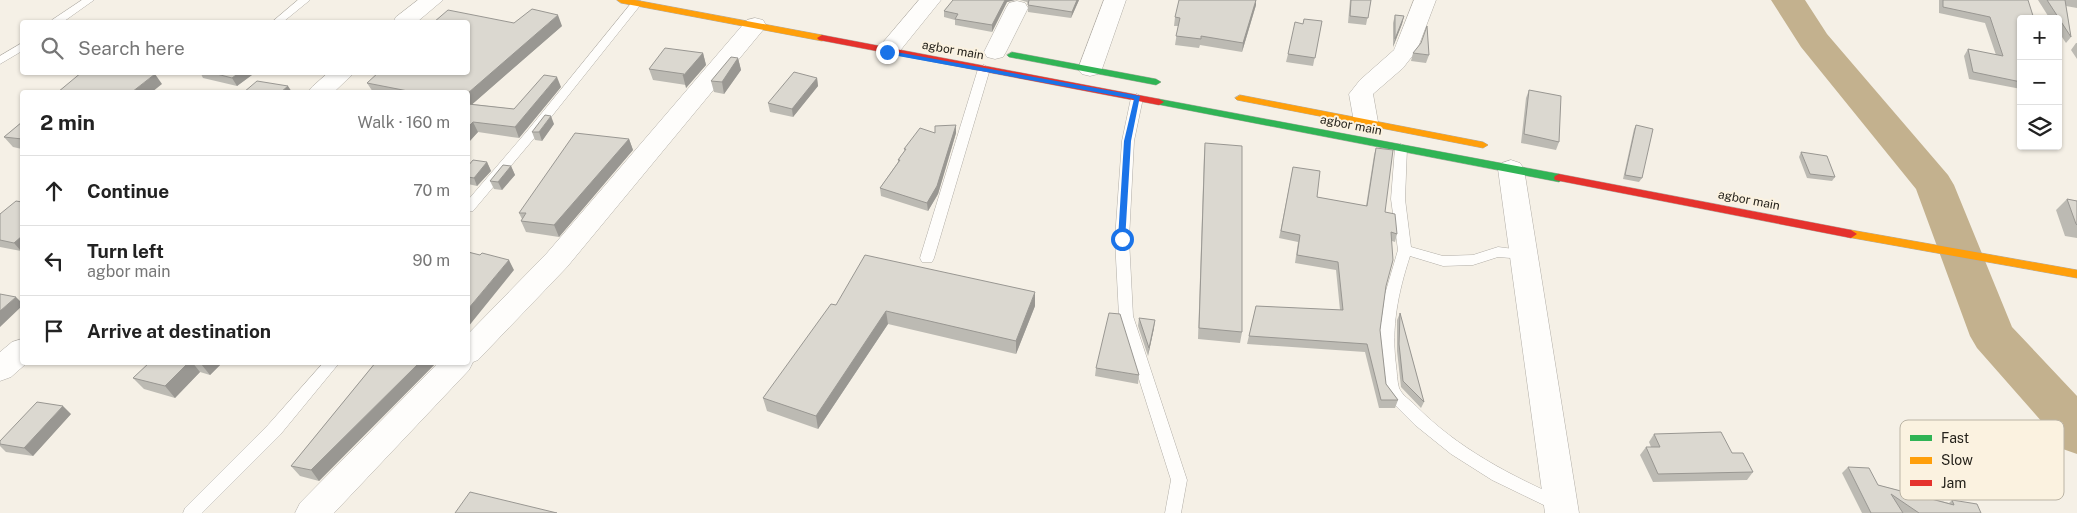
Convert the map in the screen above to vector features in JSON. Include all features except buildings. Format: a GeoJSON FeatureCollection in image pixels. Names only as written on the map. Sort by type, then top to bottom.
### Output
{"type":"FeatureCollection","features":[{"type":"Feature","properties":{"kind":"main road","name":"agbor main"},"geometry":{"type":"LineString","coordinates":[[621,0],[755,24],[897,39],[988,57],[1138,98],[1401,148],[1504,158]]}},
{"type":"Feature","properties":{"kind":"main road","name":"agbor main"},"geometry":{"type":"LineString","coordinates":[[988,57],[1090,69],[1172,85]]}},
{"type":"Feature","properties":{"kind":"main road","name":"agbor main"},"geometry":{"type":"LineString","coordinates":[[1230,96],[1366,122],[1504,158],[1878,239],[2077,274]]}},
{"type":"Feature","properties":{"kind":"street"},"geometry":{"type":"LineString","coordinates":[[407,20],[432,0]]}},
{"type":"Feature","properties":{"kind":"street"},"geometry":{"type":"LineString","coordinates":[[897,39],[930,0]]}},
{"type":"Feature","properties":{"kind":"street"},"geometry":{"type":"LineString","coordinates":[[1090,69],[1115,0]]}},
{"type":"Feature","properties":{"kind":"street"},"geometry":{"type":"LineString","coordinates":[[1366,122],[1361,94],[1373,79],[1396,62],[1407,47],[1425,0]]}},
{"type":"Feature","properties":{"kind":"street"},"geometry":{"type":"LineString","coordinates":[[988,57],[1017,8]]}},
{"type":"Feature","properties":{"kind":"street"},"geometry":{"type":"LineString","coordinates":[[470,350],[558,260],[755,24]]}},
{"type":"Feature","properties":{"kind":"street"},"geometry":{"type":"LineString","coordinates":[[322,90],[340,75]]}},
{"type":"Feature","properties":{"kind":"street"},"geometry":{"type":"LineString","coordinates":[[1504,158],[1524,254],[1561,509]]}},
{"type":"Feature","properties":{"kind":"street"},"geometry":{"type":"LineString","coordinates":[[0,369],[20,352]]}},
{"type":"Feature","properties":{"kind":"street"},"geometry":{"type":"LineString","coordinates":[[312,513],[455,365]]}},
{"type":"Feature","properties":{"kind":"lane"},"geometry":{"type":"LineString","coordinates":[[59,20],[89,0]]}},
{"type":"Feature","properties":{"kind":"lane"},"geometry":{"type":"LineString","coordinates":[[279,20],[305,0]]}},
{"type":"Feature","properties":{"kind":"lane"},"geometry":{"type":"LineString","coordinates":[[470,206],[532,133],[637,3]]}},
{"type":"Feature","properties":{"kind":"lane"},"geometry":{"type":"LineString","coordinates":[[0,61],[20,47]]}},
{"type":"Feature","properties":{"kind":"lane"},"geometry":{"type":"LineString","coordinates":[[927,258],[988,57]]}},
{"type":"Feature","properties":{"kind":"lane"},"geometry":{"type":"LineString","coordinates":[[1138,98],[1128,141],[1123,229],[1126,316],[1179,480],[1173,513]]}},
{"type":"Feature","properties":{"kind":"lane"},"geometry":{"type":"LineString","coordinates":[[1401,148],[1398,199],[1405,250],[1389,298],[1385,324],[1386,354],[1392,391],[1420,422],[1452,446],[1520,488],[1561,509]]}},
{"type":"Feature","properties":{"kind":"lane"},"geometry":{"type":"LineString","coordinates":[[1405,250],[1443,261],[1473,260],[1498,252],[1524,254]]}},
{"type":"Feature","properties":{"kind":"lane"},"geometry":{"type":"LineString","coordinates":[[192,513],[274,430],[329,365]]}},
{"type":"Feature","properties":{"kind":"waterway"},"geometry":{"type":"LineString","coordinates":[[1788,0],[1813,40],[1934,185],[1993,336],[2067,417],[2077,434]]}},
{"type":"Feature","properties":{"kind":"traffic: fast"},"geometry":{"type":"LineString","coordinates":[[1012,55],[1156,82]]}},
{"type":"Feature","properties":{"kind":"traffic: fast"},"geometry":{"type":"LineString","coordinates":[[1159,102],[1559,178]]}},
{"type":"Feature","properties":{"kind":"traffic: slow"},"geometry":{"type":"LineString","coordinates":[[621,0],[822,38]]}},
{"type":"Feature","properties":{"kind":"traffic: slow"},"geometry":{"type":"LineString","coordinates":[[1240,98],[1483,145]]}},
{"type":"Feature","properties":{"kind":"traffic: slow"},"geometry":{"type":"LineString","coordinates":[[1851,234],[2077,274]]}},
{"type":"Feature","properties":{"kind":"traffic: jam"},"geometry":{"type":"LineString","coordinates":[[822,38],[1159,102]]}},
{"type":"Feature","properties":{"kind":"traffic: jam"},"geometry":{"type":"LineString","coordinates":[[1559,178],[1851,234]]}},
{"type":"Feature","properties":{"kind":"route"},"geometry":{"type":"LineString","coordinates":[[887,52],[1138,98],[1128,141],[1122,239]]}}]}
